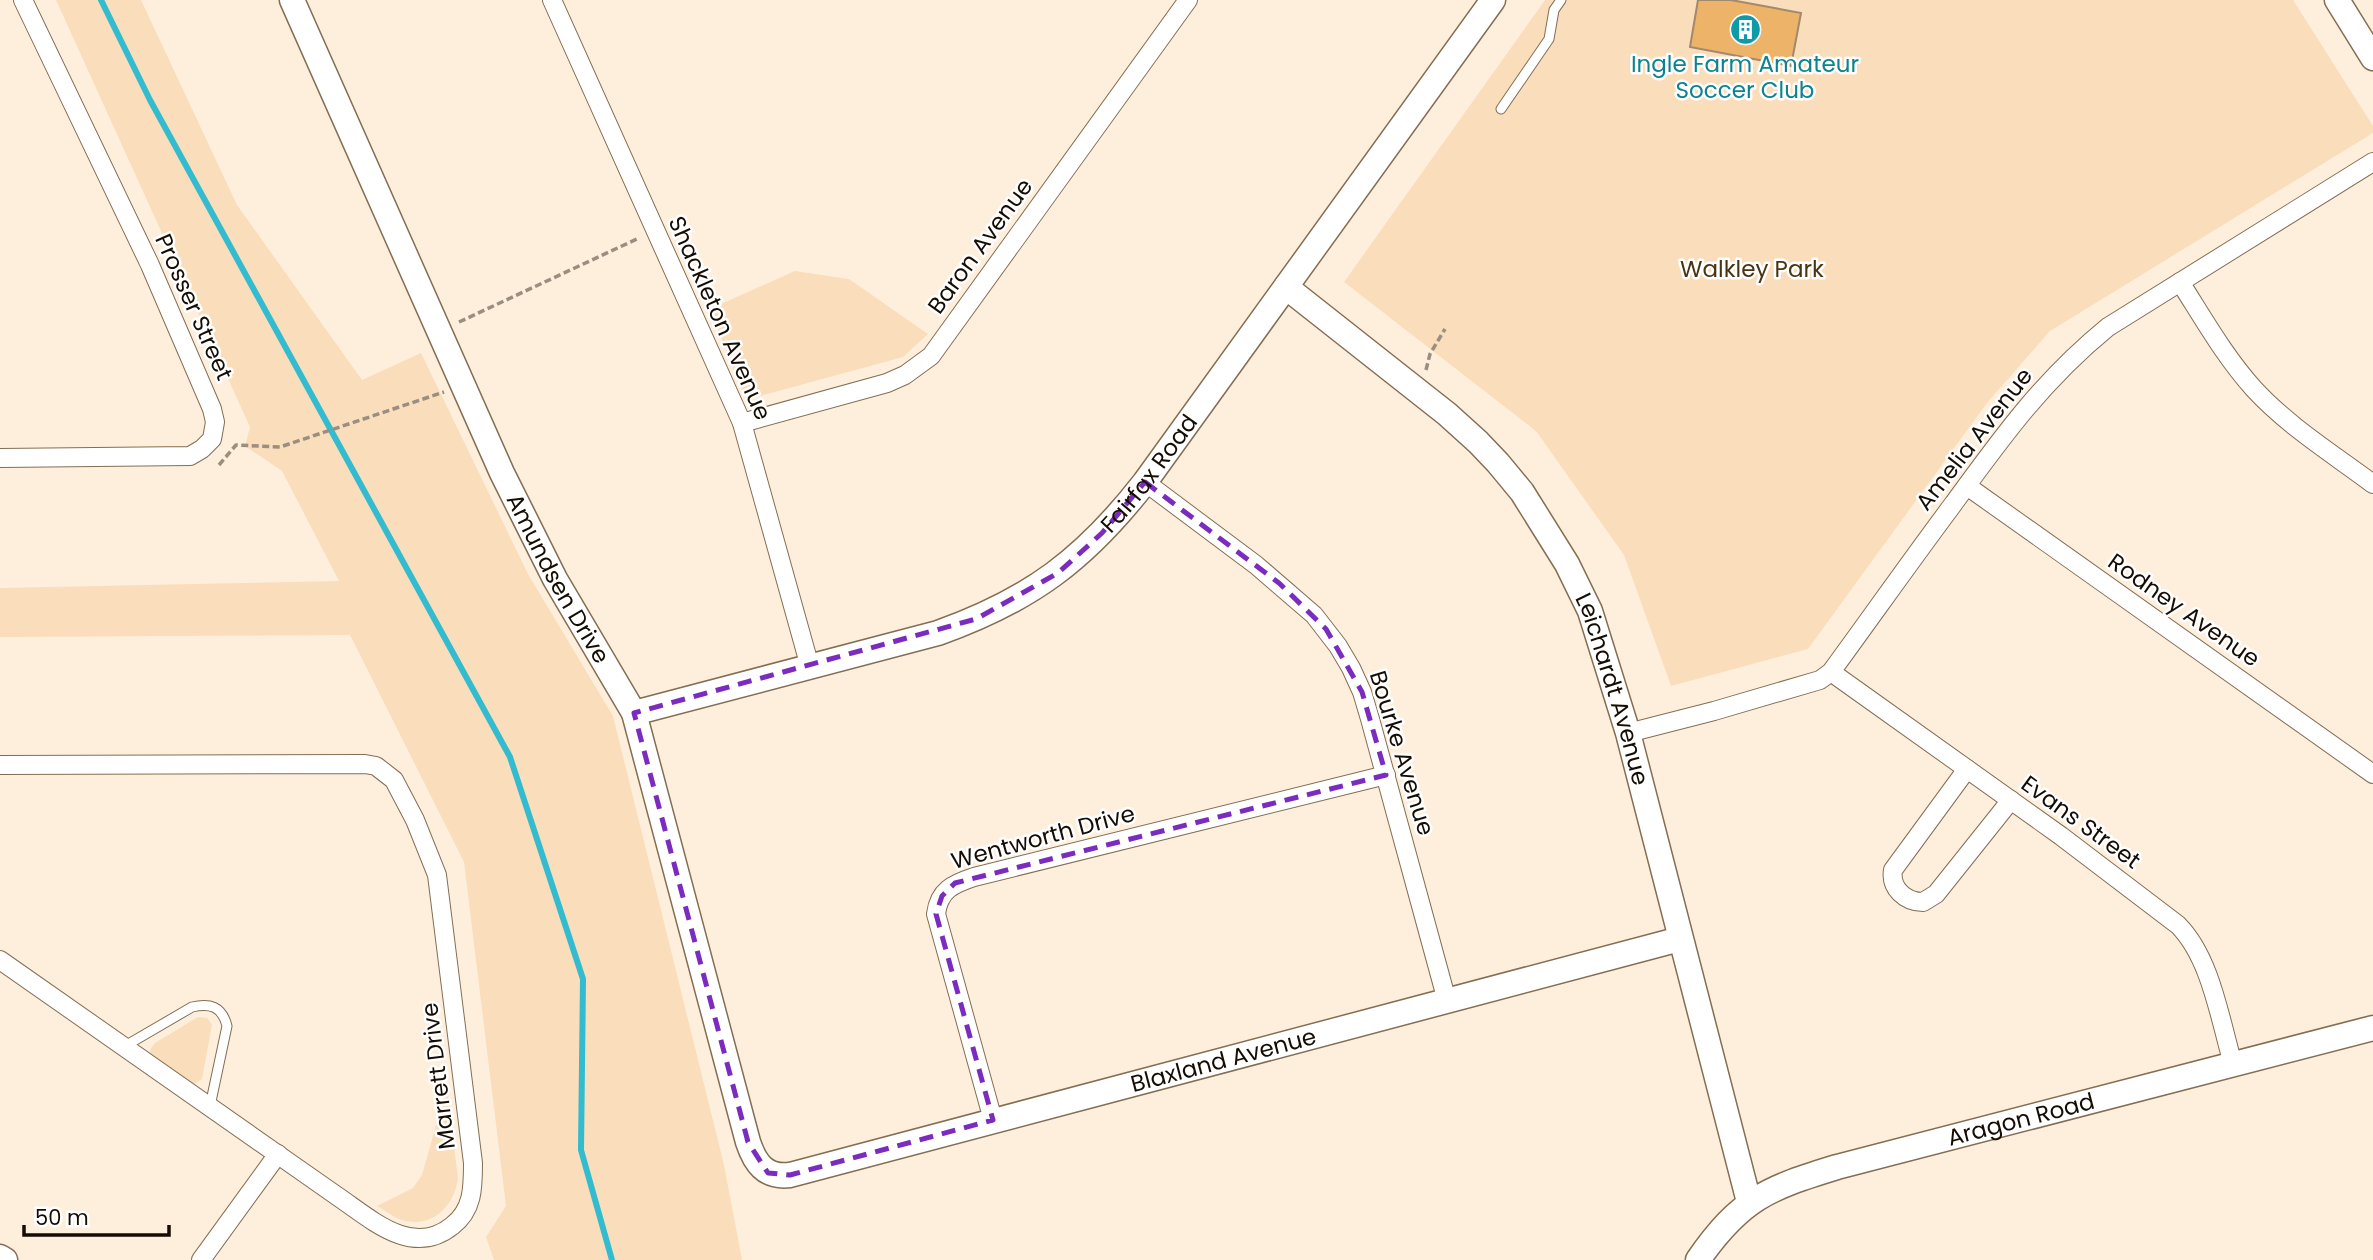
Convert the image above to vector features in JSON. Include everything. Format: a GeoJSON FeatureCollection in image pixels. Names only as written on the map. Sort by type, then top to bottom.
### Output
{"type":"FeatureCollection","features":[{"type":"Feature","properties":{"kind":"street","name":"Prosser Street"},"geometry":{"type":"LineString","coordinates":[[0,458],[190,456],[212,439],[215,422],[202,383],[150,265],[23,0]]}},
{"type":"Feature","properties":{"kind":"street","name":"Amundsen Drive"},"geometry":{"type":"LineString","coordinates":[[292,0],[502,474],[541,551],[634,713],[748,1142],[756,1161],[768,1173]]}},
{"type":"Feature","properties":{"kind":"street","name":"Shackleton Avenue"},"geometry":{"type":"LineString","coordinates":[[552,0],[741,423],[810,667]]}},
{"type":"Feature","properties":{"kind":"street","name":"Baron Avenue"},"geometry":{"type":"LineString","coordinates":[[741,423],[887,383],[905,375],[931,356],[1188,0]]}},
{"type":"Feature","properties":{"kind":"street","name":"Fairfax Road"},"geometry":{"type":"LineString","coordinates":[[634,713],[938,633],[976,620],[1058,573],[1118,517],[1145,482],[1493,0]]}},
{"type":"Feature","properties":{"kind":"street"},"geometry":{"type":"LineString","coordinates":[[2337,0],[2373,58]]}},
{"type":"Feature","properties":{"kind":"street","name":"Amelia Avenue"},"geometry":{"type":"LineString","coordinates":[[1628,733],[1810,684],[1831,672],[2021,413],[2060,369],[2108,327],[2373,162]]}},
{"type":"Feature","properties":{"kind":"street"},"geometry":{"type":"LineString","coordinates":[[2180,282],[2225,352],[2252,387],[2291,422],[2373,484]]}},
{"type":"Feature","properties":{"kind":"street","name":"Leichardt Avenue"},"geometry":{"type":"LineString","coordinates":[[1286,287],[1447,414],[1498,463],[1545,528],[1567,564],[1590,611],[1628,733],[1749,1202]]}},
{"type":"Feature","properties":{"kind":"street","name":"Bourke Avenue"},"geometry":{"type":"LineString","coordinates":[[1145,482],[1279,583],[1306,607],[1338,646],[1362,692],[1447,1001]]}},
{"type":"Feature","properties":{"kind":"street","name":"Rodney Avenue"},"geometry":{"type":"LineString","coordinates":[[1967,486],[2373,774]]}},
{"type":"Feature","properties":{"kind":"street","name":"Evans Street"},"geometry":{"type":"LineString","coordinates":[[1831,672],[2011,800],[2185,932],[2204,966],[2233,1064]]}},
{"type":"Feature","properties":{"kind":"street","name":"Marrett Drive"},"geometry":{"type":"LineString","coordinates":[[0,765],[365,764],[376,766],[394,780],[420,830],[438,875],[473,1163],[471,1199],[461,1218],[438,1236],[422,1240],[405,1237],[377,1223],[0,960]]}},
{"type":"Feature","properties":{"kind":"street"},"geometry":{"type":"LineString","coordinates":[[1967,769],[1893,870],[1896,888],[1908,900],[1923,902],[1936,894],[2011,800]]}},
{"type":"Feature","properties":{"kind":"street","name":"Wentworth Drive"},"geometry":{"type":"LineString","coordinates":[[993,1120],[936,914],[938,903],[948,888],[974,877],[1386,775]]}},
{"type":"Feature","properties":{"kind":"street","name":"Blaxland Avenue"},"geometry":{"type":"LineString","coordinates":[[768,1173],[775,1176],[790,1175],[1680,939]]}},
{"type":"Feature","properties":{"kind":"street","name":"Aragon Road"},"geometry":{"type":"LineString","coordinates":[[1698,1260],[1725,1225],[1749,1202],[1792,1181],[2373,1028]]}},
{"type":"Feature","properties":{"kind":"street"},"geometry":{"type":"LineString","coordinates":[[201,1260],[278,1154]]}},
{"type":"Feature","properties":{"kind":"street"},"geometry":{"type":"LineString","coordinates":[[0,1257],[5,1260]]}},
{"type":"Feature","properties":{"kind":"lane"},"geometry":{"type":"LineString","coordinates":[[1501,108],[1549,39],[1554,10],[1561,0]]}},
{"type":"Feature","properties":{"kind":"lane"},"geometry":{"type":"LineString","coordinates":[[125,1046],[192,1007],[204,1004],[220,1010],[225,1016],[227,1026],[210,1107]]}},
{"type":"Feature","properties":{"kind":"path"},"geometry":{"type":"LineString","coordinates":[[438,332],[655,230]]}},
{"type":"Feature","properties":{"kind":"path"},"geometry":{"type":"LineString","coordinates":[[1419,392],[1430,354],[1445,329]]}},
{"type":"Feature","properties":{"kind":"path"},"geometry":{"type":"LineString","coordinates":[[219,465],[236,446],[280,447],[446,391]]}},
{"type":"Feature","properties":{"kind":"highlighted area"},"geometry":{"type":"Polygon","coordinates":[[[1145,482],[1279,583],[1326,629],[1362,692],[1386,775],[955,883],[942,896],[936,914],[993,1120],[790,1175],[768,1173],[748,1142],[634,713],[976,619],[1058,573],[1102,533],[1145,482]]]}},
{"type":"Feature","properties":{"kind":"green space"},"geometry":{"type":"Polygon","coordinates":[[[56,0],[141,0],[237,205],[362,380],[421,353],[528,574],[613,716],[724,1165],[742,1260],[494,1260],[486,1237],[506,1206],[464,862],[350,635],[0,637],[0,588],[339,581],[282,471],[245,446],[250,427],[56,0]]]}},
{"type":"Feature","properties":{"kind":"green space","name":"Walkley Park"},"geometry":{"type":"Polygon","coordinates":[[[1545,0],[2293,0],[2373,126],[2373,133],[2050,331],[1987,403],[1808,649],[1671,686],[1624,555],[1536,431],[1344,282],[1545,0]]]}},
{"type":"Feature","properties":{"kind":"green space"},"geometry":{"type":"Polygon","coordinates":[[[795,271],[849,279],[928,334],[903,357],[746,400],[710,309],[795,271]]]}},
{"type":"Feature","properties":{"kind":"green space"},"geometry":{"type":"Polygon","coordinates":[[[198,1017],[207,1018],[212,1025],[202,1079],[194,1084],[150,1053],[155,1043],[198,1017]]]}},
{"type":"Feature","properties":{"kind":"green space"},"geometry":{"type":"Polygon","coordinates":[[[447,1086],[458,1179],[456,1189],[446,1206],[432,1218],[413,1222],[399,1219],[377,1206],[413,1188],[422,1175],[447,1086]]]}},
{"type":"Feature","properties":{"kind":"building","name":"Ingle Farm Amateur Soccer Club"},"geometry":{"type":"Polygon","coordinates":[[[1698,0],[1731,0],[1801,13],[1791,66],[1690,47],[1698,0]]]}},
{"type":"Feature","properties":{"kind":"waterway"},"geometry":{"type":"LineString","coordinates":[[101,0],[150,100],[510,757],[583,979],[581,1150],[612,1260]]}},
{"type":"Feature","properties":{"kind":"place","name":"Ingle Farm Amateur Soccer Club"},"geometry":{"type":"Point","coordinates":[1745,30]}}]}
